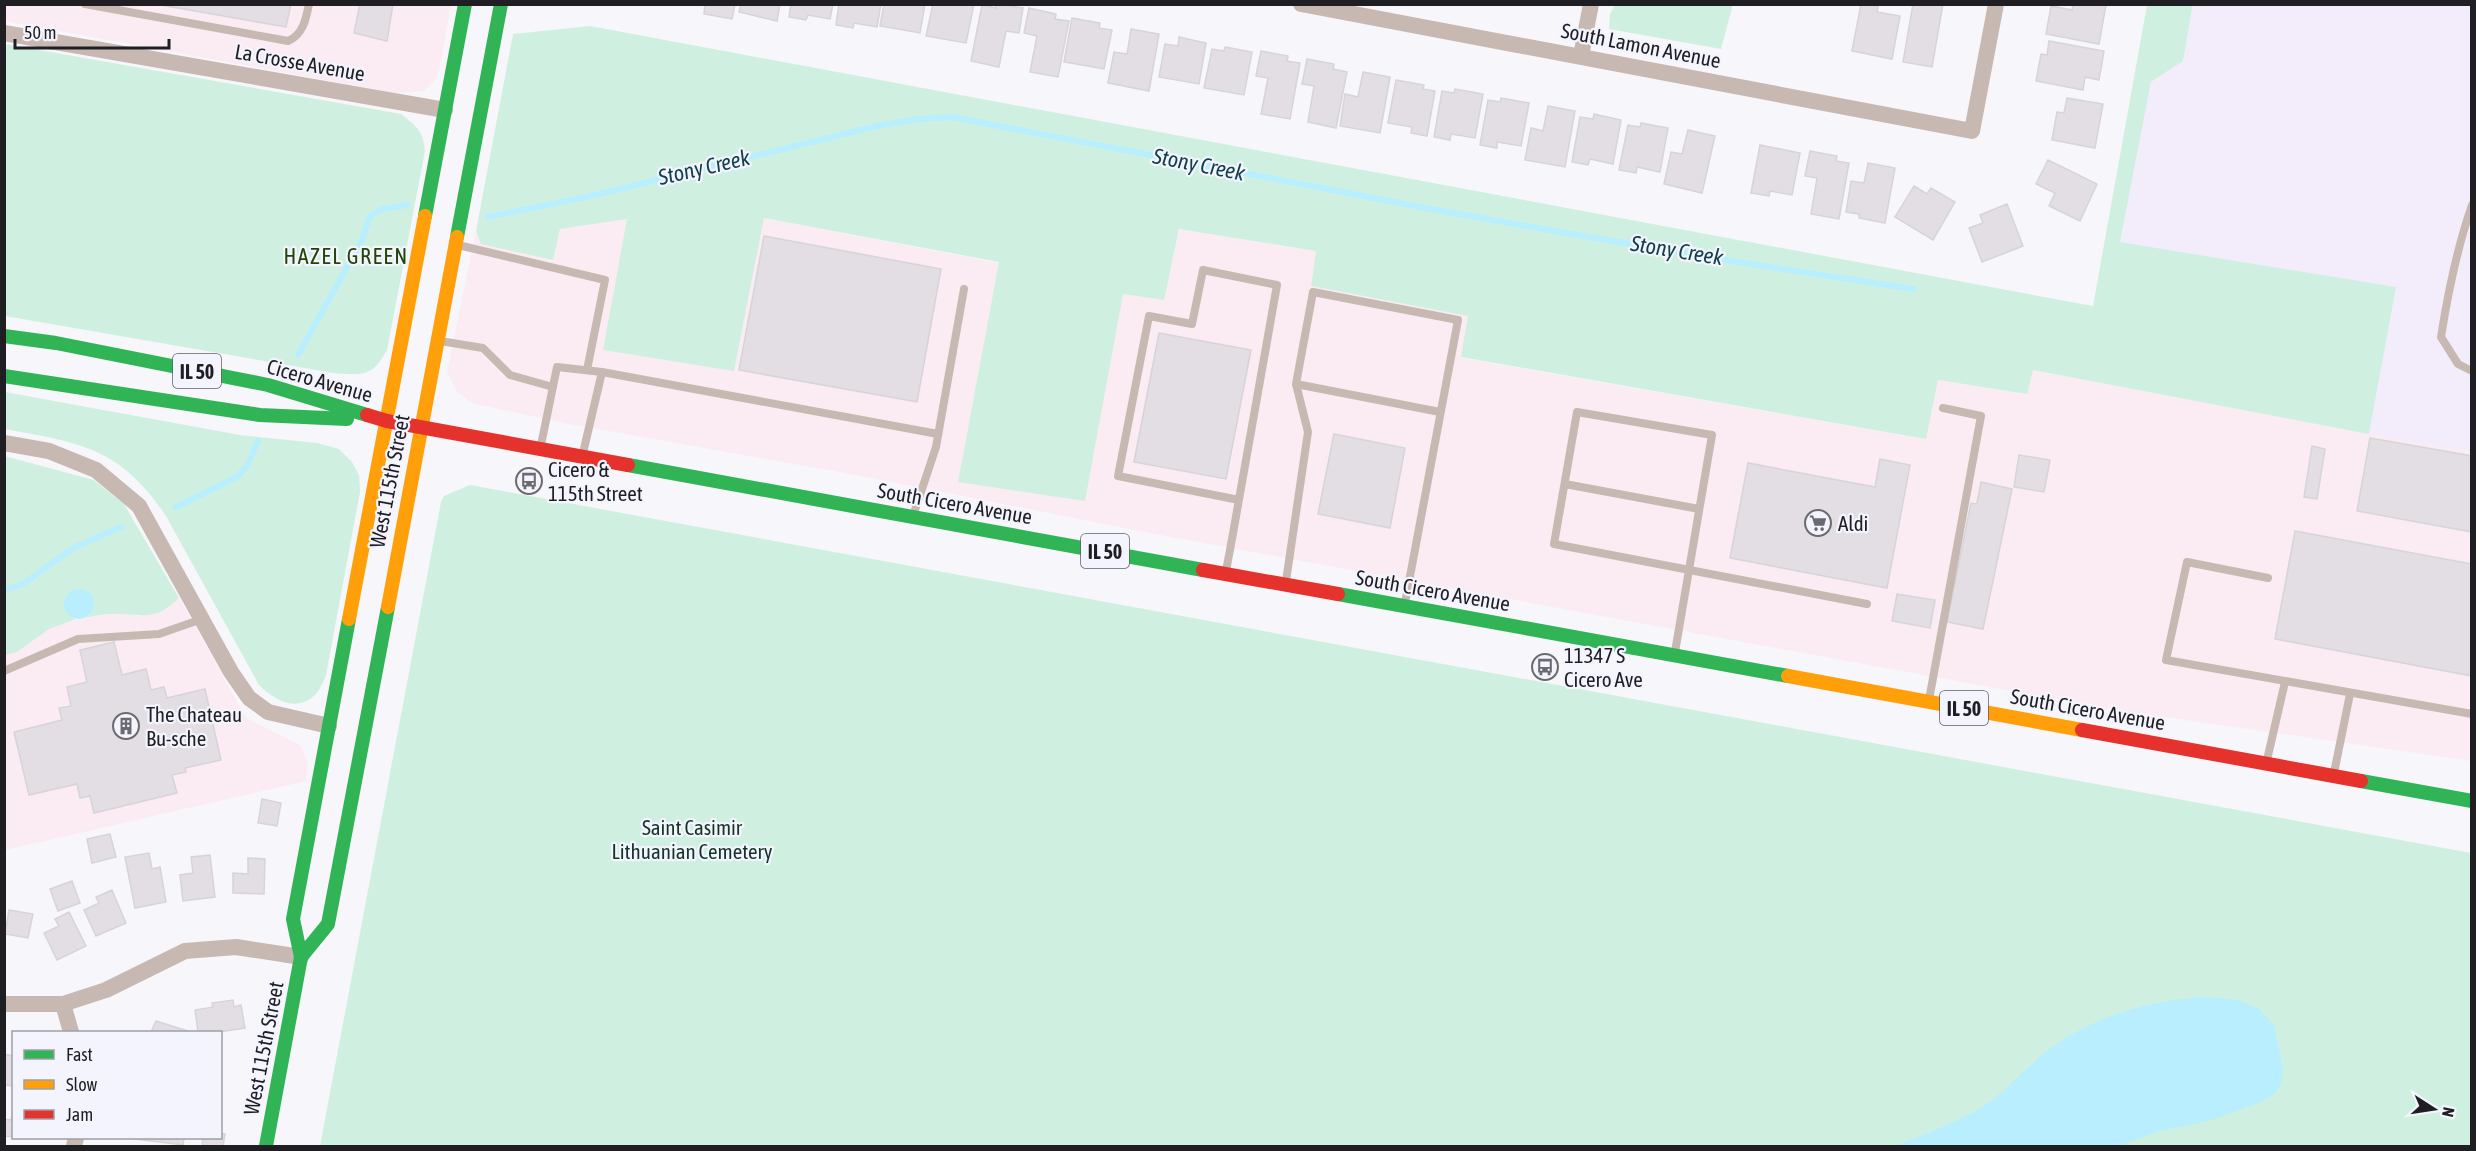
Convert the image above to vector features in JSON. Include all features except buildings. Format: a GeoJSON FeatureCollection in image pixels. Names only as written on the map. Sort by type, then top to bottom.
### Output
{"type":"FeatureCollection","features":[{"type":"Feature","properties":{"kind":"main road","name":"West 115th Street"},"geometry":{"type":"LineString","coordinates":[[266,1146],[301,957],[293,919],[465,4]]}},
{"type":"Feature","properties":{"kind":"main road","name":"West 115th Street"},"geometry":{"type":"LineString","coordinates":[[301,957],[328,924],[501,4]]}},
{"type":"Feature","properties":{"kind":"main road","name":"Cicero Avenue"},"geometry":{"type":"LineString","coordinates":[[4,336],[56,343],[268,385],[387,421]]}},
{"type":"Feature","properties":{"kind":"main road","name":"Cicero Avenue"},"geometry":{"type":"LineString","coordinates":[[4,376],[260,415],[387,421]]}},
{"type":"Feature","properties":{"kind":"main road","name":"South Cicero Avenue"},"geometry":{"type":"LineString","coordinates":[[387,421],[2472,801]]}},
{"type":"Feature","properties":{"kind":"street","name":"South Lamon Avenue"},"geometry":{"type":"LineString","coordinates":[[1301,4],[1972,131],[1996,4]]}},
{"type":"Feature","properties":{"kind":"street"},"geometry":{"type":"LineString","coordinates":[[1581,56],[1591,4]]}},
{"type":"Feature","properties":{"kind":"street","name":"La Crosse Avenue"},"geometry":{"type":"LineString","coordinates":[[4,33],[445,110]]}},
{"type":"Feature","properties":{"kind":"street"},"geometry":{"type":"LineString","coordinates":[[4,443],[49,451],[96,470],[139,506],[231,672],[249,698],[268,712],[329,726]]}},
{"type":"Feature","properties":{"kind":"street"},"geometry":{"type":"LineString","coordinates":[[4,1004],[63,1005],[105,990],[185,951],[236,947],[301,957]]}},
{"type":"Feature","properties":{"kind":"street"},"geometry":{"type":"LineString","coordinates":[[63,1005],[71,1031]]}},
{"type":"Feature","properties":{"kind":"lane"},"geometry":{"type":"LineString","coordinates":[[85,4],[288,41],[296,38],[306,21],[309,4]]}},
{"type":"Feature","properties":{"kind":"lane"},"geometry":{"type":"LineString","coordinates":[[2472,205],[2463,229],[2448,293],[2441,337],[2458,364],[2472,371]]}},
{"type":"Feature","properties":{"kind":"lane"},"geometry":{"type":"LineString","coordinates":[[455,244],[605,280],[587,370]]}},
{"type":"Feature","properties":{"kind":"lane"},"geometry":{"type":"LineString","coordinates":[[1226,574],[1277,285],[1203,270],[1192,324],[1149,316],[1118,476],[1239,500]]}},
{"type":"Feature","properties":{"kind":"lane"},"geometry":{"type":"LineString","coordinates":[[913,516],[938,434],[964,289]]}},
{"type":"Feature","properties":{"kind":"lane"},"geometry":{"type":"LineString","coordinates":[[1285,584],[1308,432],[1296,384],[1313,292],[1458,320],[1404,606]]}},
{"type":"Feature","properties":{"kind":"lane"},"geometry":{"type":"LineString","coordinates":[[437,340],[483,348],[510,375],[553,387]]}},
{"type":"Feature","properties":{"kind":"lane"},"geometry":{"type":"LineString","coordinates":[[540,448],[557,366],[602,372],[938,434]]}},
{"type":"Feature","properties":{"kind":"lane"},"geometry":{"type":"LineString","coordinates":[[582,456],[602,372]]}},
{"type":"Feature","properties":{"kind":"lane"},"geometry":{"type":"LineString","coordinates":[[1296,384],[1440,412]]}},
{"type":"Feature","properties":{"kind":"lane"},"geometry":{"type":"LineString","coordinates":[[1928,702],[1981,416],[1943,408]]}},
{"type":"Feature","properties":{"kind":"lane"},"geometry":{"type":"LineString","coordinates":[[1675,655],[1689,569],[1699,509],[1712,435],[1577,412],[1554,544],[1689,569],[1867,604]]}},
{"type":"Feature","properties":{"kind":"lane"},"geometry":{"type":"LineString","coordinates":[[1565,484],[1699,509]]}},
{"type":"Feature","properties":{"kind":"lane"},"geometry":{"type":"LineString","coordinates":[[2268,578],[2187,562],[2166,660],[2472,714]]}},
{"type":"Feature","properties":{"kind":"lane"},"geometry":{"type":"LineString","coordinates":[[4,671],[78,639],[159,634],[202,620]]}},
{"type":"Feature","properties":{"kind":"lane"},"geometry":{"type":"LineString","coordinates":[[2266,763],[2285,681]]}},
{"type":"Feature","properties":{"kind":"lane"},"geometry":{"type":"LineString","coordinates":[[2333,775],[2350,694]]}},
{"type":"Feature","properties":{"kind":"shaded area"},"geometry":{"type":"Polygon","coordinates":[[[4,5],[451,5],[439,71],[434,81],[424,91],[396,93],[5,21],[4,5]]]}},
{"type":"Feature","properties":{"kind":"shaded area"},"geometry":{"type":"Polygon","coordinates":[[[2193,5],[2471,5],[2471,452],[2369,434],[2395,287],[2120,242],[2151,82],[2183,61],[2193,5]]]}},
{"type":"Feature","properties":{"kind":"shaded area"},"geometry":{"type":"Polygon","coordinates":[[[764,218],[999,263],[958,482],[1124,294],[1164,299],[1179,229],[1316,251],[1311,286],[1469,316],[1462,358],[1925,439],[1938,380],[2026,394],[2032,370],[2471,452],[2471,761],[2103,708],[1150,533],[851,474],[569,424],[471,403],[456,390],[447,372],[476,231],[478,239],[553,260],[560,229],[627,219],[734,371],[764,218]]]}},
{"type":"Feature","properties":{"kind":"shaded area"},"geometry":{"type":"Polygon","coordinates":[[[179,598],[246,718],[301,746],[308,763],[306,781],[5,850],[4,655],[17,652],[49,629],[65,623],[116,613],[140,616],[168,608],[179,598]]]}},
{"type":"Feature","properties":{"kind":"green space"},"geometry":{"type":"Polygon","coordinates":[[[1732,4],[1732,8],[1721,49],[1609,29],[1610,14],[1615,5],[1732,4]]]}},
{"type":"Feature","properties":{"kind":"green space"},"geometry":{"type":"Polygon","coordinates":[[[2193,4],[2183,61],[2151,82],[2120,242],[2396,287],[2369,434],[2033,370],[2027,394],[1938,380],[1926,439],[1461,357],[1468,316],[1311,286],[1316,251],[1179,229],[1164,300],[1123,294],[1085,501],[958,482],[999,262],[764,218],[734,371],[603,350],[627,219],[560,229],[553,260],[481,244],[476,231],[513,34],[590,26],[2093,306],[2147,5],[2193,4]]]}},
{"type":"Feature","properties":{"kind":"green space"},"geometry":{"type":"Polygon","coordinates":[[[5,44],[401,114],[411,122],[421,133],[425,151],[387,350],[382,359],[365,373],[333,373],[5,316],[5,44]]]}},
{"type":"Feature","properties":{"kind":"green space"},"geometry":{"type":"Polygon","coordinates":[[[5,392],[240,435],[317,443],[339,449],[352,462],[359,475],[360,492],[326,675],[314,696],[297,704],[288,703],[278,699],[259,685],[166,516],[149,493],[132,475],[115,462],[96,452],[77,444],[5,429],[5,392]]]}},
{"type":"Feature","properties":{"kind":"green space"},"geometry":{"type":"Polygon","coordinates":[[[4,456],[94,480],[124,504],[179,598],[164,610],[151,615],[110,614],[85,618],[90,615],[84,590],[75,590],[72,617],[76,619],[49,629],[17,652],[5,655],[4,456]]]}},
{"type":"Feature","properties":{"kind":"green space","name":"Saint Casimir Lithuanian Cemetery"},"geometry":{"type":"Polygon","coordinates":[[[470,485],[2471,853],[2471,1146],[320,1146],[441,502],[444,496],[470,485]]]}},
{"type":"Feature","properties":{"kind":"water"},"geometry":{"type":"Polygon","coordinates":[[[79,589],[85,590],[93,598],[93,610],[85,618],[79,619],[73,618],[65,610],[64,604],[65,598],[73,590],[79,589]]]}},
{"type":"Feature","properties":{"kind":"water"},"geometry":{"type":"Polygon","coordinates":[[[2205,997],[2239,1000],[2259,1009],[2274,1025],[2283,1069],[2281,1084],[2274,1094],[2259,1103],[2212,1120],[2160,1131],[2119,1146],[1896,1146],[1980,1108],[1998,1096],[2043,1054],[2079,1030],[2141,1007],[2205,997]]]}},
{"type":"Feature","properties":{"kind":"waterway","name":"Stony Creek"},"geometry":{"type":"LineString","coordinates":[[488,217],[591,196],[881,125],[952,117],[1447,212],[1698,256],[1914,289]]}},
{"type":"Feature","properties":{"kind":"waterway","name":"Stony Creek"},"geometry":{"type":"LineString","coordinates":[[298,355],[361,242],[370,216],[382,209],[407,205]]}},
{"type":"Feature","properties":{"kind":"waterway","name":"Stony Creek"},"geometry":{"type":"LineString","coordinates":[[176,507],[237,477],[247,466],[258,441]]}},
{"type":"Feature","properties":{"kind":"waterway","name":"Stony Creek"},"geometry":{"type":"LineString","coordinates":[[4,590],[23,584],[73,548],[121,527]]}},
{"type":"Feature","properties":{"kind":"traffic: fast"},"geometry":{"type":"LineString","coordinates":[[425,216],[465,4]]}},
{"type":"Feature","properties":{"kind":"traffic: fast"},"geometry":{"type":"LineString","coordinates":[[457,237],[501,4]]}},
{"type":"Feature","properties":{"kind":"traffic: fast"},"geometry":{"type":"LineString","coordinates":[[4,336],[56,343],[268,385],[367,415]]}},
{"type":"Feature","properties":{"kind":"traffic: fast"},"geometry":{"type":"LineString","coordinates":[[4,376],[260,415],[347,419]]}},
{"type":"Feature","properties":{"kind":"traffic: fast"},"geometry":{"type":"LineString","coordinates":[[628,465],[1203,570]]}},
{"type":"Feature","properties":{"kind":"traffic: fast"},"geometry":{"type":"LineString","coordinates":[[1338,594],[1788,676]]}},
{"type":"Feature","properties":{"kind":"traffic: fast"},"geometry":{"type":"LineString","coordinates":[[301,957],[328,924],[388,607]]}},
{"type":"Feature","properties":{"kind":"traffic: fast"},"geometry":{"type":"LineString","coordinates":[[266,1146],[301,957],[293,919],[349,619]]}},
{"type":"Feature","properties":{"kind":"traffic: fast"},"geometry":{"type":"LineString","coordinates":[[2361,781],[2472,801]]}},
{"type":"Feature","properties":{"kind":"traffic: slow"},"geometry":{"type":"LineString","coordinates":[[349,619],[425,216]]}},
{"type":"Feature","properties":{"kind":"traffic: slow"},"geometry":{"type":"LineString","coordinates":[[388,607],[457,237]]}},
{"type":"Feature","properties":{"kind":"traffic: slow"},"geometry":{"type":"LineString","coordinates":[[1788,676],[2082,730]]}},
{"type":"Feature","properties":{"kind":"traffic: jam"},"geometry":{"type":"LineString","coordinates":[[367,415],[387,421],[628,465]]}},
{"type":"Feature","properties":{"kind":"traffic: jam"},"geometry":{"type":"LineString","coordinates":[[1203,570],[1338,594]]}},
{"type":"Feature","properties":{"kind":"traffic: jam"},"geometry":{"type":"LineString","coordinates":[[2082,730],[2361,781]]}},
{"type":"Feature","properties":{"kind":"place","name":"Cicero & 115th Street"},"geometry":{"type":"Point","coordinates":[529,481]}},
{"type":"Feature","properties":{"kind":"place","name":"Aldi"},"geometry":{"type":"Point","coordinates":[1818,523]}},
{"type":"Feature","properties":{"kind":"place","name":"11347 S Cicero Ave"},"geometry":{"type":"Point","coordinates":[1545,667]}},
{"type":"Feature","properties":{"kind":"place","name":"The Chateau Bu-sche"},"geometry":{"type":"Point","coordinates":[126,726]}},
{"type":"Feature","properties":{"kind":"district","name":"HAZEL GREEN"},"geometry":{"type":"Point","coordinates":[346,256]}}]}
